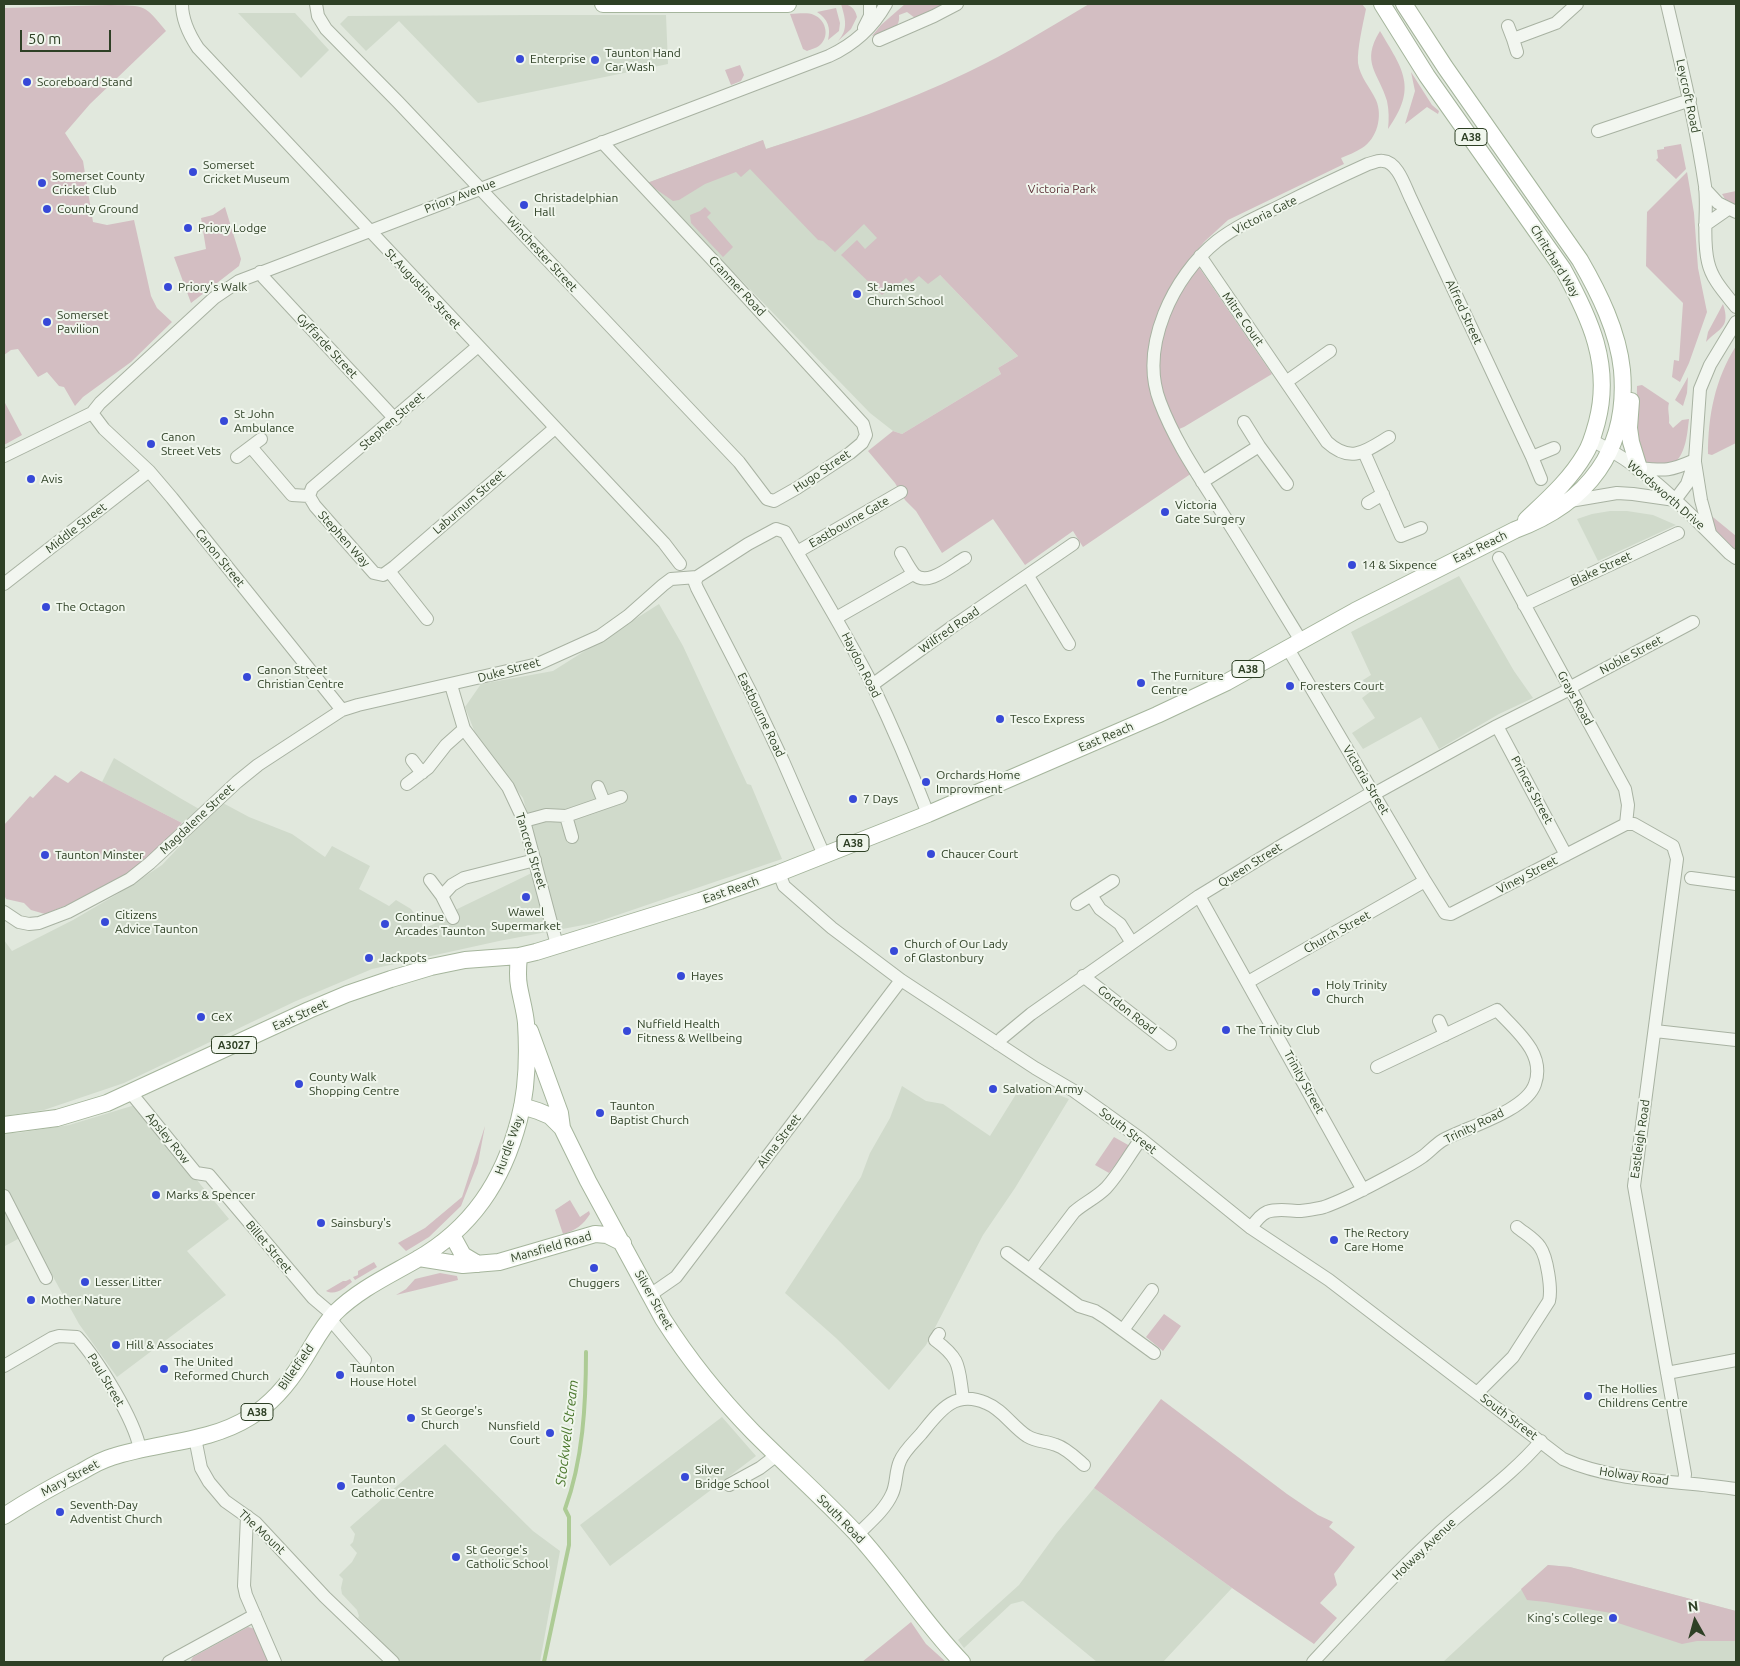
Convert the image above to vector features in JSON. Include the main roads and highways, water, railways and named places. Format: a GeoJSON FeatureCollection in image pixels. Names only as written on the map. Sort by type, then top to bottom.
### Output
{"type":"FeatureCollection","features":[{"type":"Feature","properties":{"kind":"main road"},"geometry":{"type":"LineString","coordinates":[[603,4],[788,4]]}},
{"type":"Feature","properties":{"kind":"main road","name":"Chritchard Way"},"geometry":{"type":"LineString","coordinates":[[1382,4],[1428,76],[1550,251],[1578,296],[1590,323],[1602,368],[1600,409],[1585,454],[1558,490],[1515,530]]}},
{"type":"Feature","properties":{"kind":"main road","name":"Chritchard Way"},"geometry":{"type":"LineString","coordinates":[[1404,4],[1445,67],[1580,260],[1596,286],[1612,326],[1622,368],[1621,412],[1611,450],[1596,474],[1570,501]]}},
{"type":"Feature","properties":{"kind":"main road"},"geometry":{"type":"LineString","coordinates":[[1596,286],[1614,306],[1623,327],[1628,349],[1631,384],[1629,428],[1639,468]]}},
{"type":"Feature","properties":{"kind":"main road","name":"East Reach"},"geometry":{"type":"LineString","coordinates":[[519,956],[700,901],[779,873],[928,814],[1189,701],[1294,643],[1409,583],[1515,530],[1535,522],[1570,501]]}},
{"type":"Feature","properties":{"kind":"main road","name":"Hurdle Way"},"geometry":{"type":"LineString","coordinates":[[332,1317],[357,1294],[419,1258],[452,1236],[487,1196],[502,1170],[522,1106],[526,1077],[526,1022],[518,985],[519,956]]}},
{"type":"Feature","properties":{"kind":"main road","name":"East Street"},"geometry":{"type":"LineString","coordinates":[[4,1125],[29,1123],[70,1115],[131,1093],[347,994],[431,967],[465,960],[519,956]]}},
{"type":"Feature","properties":{"kind":"main road"},"geometry":{"type":"LineString","coordinates":[[526,1022],[560,1113],[562,1128]]}},
{"type":"Feature","properties":{"kind":"main road","name":"Silver Street"},"geometry":{"type":"LineString","coordinates":[[522,1106],[550,1116],[562,1128],[650,1296],[676,1340],[711,1385]]}},
{"type":"Feature","properties":{"kind":"main road"},"geometry":{"type":"LineString","coordinates":[[595,1234],[602,1221],[604,1210]]}},
{"type":"Feature","properties":{"kind":"main road","name":"Mansfield Road"},"geometry":{"type":"LineString","coordinates":[[419,1258],[463,1265],[498,1262],[595,1234],[607,1235],[623,1243]]}},
{"type":"Feature","properties":{"kind":"main road"},"geometry":{"type":"LineString","coordinates":[[452,1236],[463,1255],[478,1264]]}},
{"type":"Feature","properties":{"kind":"main road","name":"Billetfield"},"geometry":{"type":"LineString","coordinates":[[140,1450],[195,1438],[233,1426],[250,1417],[272,1400],[292,1377],[315,1338],[332,1317]]}},
{"type":"Feature","properties":{"kind":"main road","name":"South Road"},"geometry":{"type":"LineString","coordinates":[[711,1385],[752,1431],[857,1534],[926,1621],[962,1662]]}},
{"type":"Feature","properties":{"kind":"main road","name":"Mary Street"},"geometry":{"type":"LineString","coordinates":[[4,1516],[52,1487],[108,1458],[140,1450]]}},
{"type":"Feature","properties":{"kind":"waterway","name":"Stockwell Stream"},"geometry":{"type":"LineString","coordinates":[[544,1662],[569,1545],[569,1517],[565,1509],[580,1452],[586,1352]]}},
{"type":"Feature","properties":{"kind":"place","name":"Enterprise"},"geometry":{"type":"Point","coordinates":[520,59]}},
{"type":"Feature","properties":{"kind":"place","name":"Taunton Hand Car Wash"},"geometry":{"type":"Point","coordinates":[595,60]}},
{"type":"Feature","properties":{"kind":"place","name":"Scoreboard Stand"},"geometry":{"type":"Point","coordinates":[27,82]}},
{"type":"Feature","properties":{"kind":"place","name":"Somerset Cricket Museum"},"geometry":{"type":"Point","coordinates":[193,172]}},
{"type":"Feature","properties":{"kind":"place","name":"Somerset County Cricket Club"},"geometry":{"type":"Point","coordinates":[42,183]}},
{"type":"Feature","properties":{"kind":"place","name":"Christadelphian Hall"},"geometry":{"type":"Point","coordinates":[524,205]}},
{"type":"Feature","properties":{"kind":"place","name":"County Ground"},"geometry":{"type":"Point","coordinates":[47,209]}},
{"type":"Feature","properties":{"kind":"place","name":"Priory Lodge"},"geometry":{"type":"Point","coordinates":[188,228]}},
{"type":"Feature","properties":{"kind":"place","name":"Priory's Walk"},"geometry":{"type":"Point","coordinates":[168,287]}},
{"type":"Feature","properties":{"kind":"place","name":"St James Church School"},"geometry":{"type":"Point","coordinates":[857,294]}},
{"type":"Feature","properties":{"kind":"place","name":"Somerset Pavilion"},"geometry":{"type":"Point","coordinates":[47,322]}},
{"type":"Feature","properties":{"kind":"place","name":"St John Ambulance"},"geometry":{"type":"Point","coordinates":[224,421]}},
{"type":"Feature","properties":{"kind":"place","name":"Canon Street Vets"},"geometry":{"type":"Point","coordinates":[151,444]}},
{"type":"Feature","properties":{"kind":"place","name":"Avis"},"geometry":{"type":"Point","coordinates":[31,479]}},
{"type":"Feature","properties":{"kind":"place","name":"Victoria Gate Surgery"},"geometry":{"type":"Point","coordinates":[1165,512]}},
{"type":"Feature","properties":{"kind":"place","name":"14 & Sixpence"},"geometry":{"type":"Point","coordinates":[1352,565]}},
{"type":"Feature","properties":{"kind":"place","name":"The Octagon"},"geometry":{"type":"Point","coordinates":[46,607]}},
{"type":"Feature","properties":{"kind":"place","name":"Canon Street Christian Centre"},"geometry":{"type":"Point","coordinates":[247,677]}},
{"type":"Feature","properties":{"kind":"place","name":"The Furniture Centre"},"geometry":{"type":"Point","coordinates":[1141,683]}},
{"type":"Feature","properties":{"kind":"place","name":"Foresters Court"},"geometry":{"type":"Point","coordinates":[1290,686]}},
{"type":"Feature","properties":{"kind":"place","name":"Tesco Express"},"geometry":{"type":"Point","coordinates":[1000,719]}},
{"type":"Feature","properties":{"kind":"place","name":"Orchards Home Improvment"},"geometry":{"type":"Point","coordinates":[926,782]}},
{"type":"Feature","properties":{"kind":"place","name":"7 Days"},"geometry":{"type":"Point","coordinates":[853,799]}},
{"type":"Feature","properties":{"kind":"place","name":"Chaucer Court"},"geometry":{"type":"Point","coordinates":[931,854]}},
{"type":"Feature","properties":{"kind":"place","name":"Taunton Minster"},"geometry":{"type":"Point","coordinates":[45,855]}},
{"type":"Feature","properties":{"kind":"place","name":"Wawel Supermarket"},"geometry":{"type":"Point","coordinates":[526,897]}},
{"type":"Feature","properties":{"kind":"place","name":"Citizens Advice Taunton"},"geometry":{"type":"Point","coordinates":[105,922]}},
{"type":"Feature","properties":{"kind":"place","name":"Continue Arcades Taunton"},"geometry":{"type":"Point","coordinates":[385,924]}},
{"type":"Feature","properties":{"kind":"place","name":"Church of Our Lady of Glastonbury"},"geometry":{"type":"Point","coordinates":[894,951]}},
{"type":"Feature","properties":{"kind":"place","name":"Jackpots"},"geometry":{"type":"Point","coordinates":[369,958]}},
{"type":"Feature","properties":{"kind":"place","name":"Hayes"},"geometry":{"type":"Point","coordinates":[681,976]}},
{"type":"Feature","properties":{"kind":"place","name":"Holy Trinity Church"},"geometry":{"type":"Point","coordinates":[1316,992]}},
{"type":"Feature","properties":{"kind":"place","name":"CeX"},"geometry":{"type":"Point","coordinates":[201,1017]}},
{"type":"Feature","properties":{"kind":"place","name":"The Trinity Club"},"geometry":{"type":"Point","coordinates":[1226,1030]}},
{"type":"Feature","properties":{"kind":"place","name":"Nuffield Health Fitness & Wellbeing"},"geometry":{"type":"Point","coordinates":[627,1031]}},
{"type":"Feature","properties":{"kind":"place","name":"County Walk Shopping Centre"},"geometry":{"type":"Point","coordinates":[299,1084]}},
{"type":"Feature","properties":{"kind":"place","name":"Salvation Army"},"geometry":{"type":"Point","coordinates":[993,1089]}},
{"type":"Feature","properties":{"kind":"place","name":"Taunton Baptist Church"},"geometry":{"type":"Point","coordinates":[600,1113]}},
{"type":"Feature","properties":{"kind":"place","name":"Marks & Spencer"},"geometry":{"type":"Point","coordinates":[156,1195]}},
{"type":"Feature","properties":{"kind":"place","name":"Sainsbury's"},"geometry":{"type":"Point","coordinates":[321,1223]}},
{"type":"Feature","properties":{"kind":"place","name":"The Rectory Care Home"},"geometry":{"type":"Point","coordinates":[1334,1240]}},
{"type":"Feature","properties":{"kind":"place","name":"Chuggers"},"geometry":{"type":"Point","coordinates":[594,1268]}},
{"type":"Feature","properties":{"kind":"place","name":"Lesser Litter"},"geometry":{"type":"Point","coordinates":[85,1282]}},
{"type":"Feature","properties":{"kind":"place","name":"Mother Nature"},"geometry":{"type":"Point","coordinates":[31,1300]}},
{"type":"Feature","properties":{"kind":"place","name":"Hill & Associates"},"geometry":{"type":"Point","coordinates":[116,1345]}},
{"type":"Feature","properties":{"kind":"place","name":"The United Reformed Church"},"geometry":{"type":"Point","coordinates":[164,1369]}},
{"type":"Feature","properties":{"kind":"place","name":"Taunton House Hotel"},"geometry":{"type":"Point","coordinates":[340,1375]}},
{"type":"Feature","properties":{"kind":"place","name":"The Hollies Childrens Centre"},"geometry":{"type":"Point","coordinates":[1588,1396]}},
{"type":"Feature","properties":{"kind":"place","name":"St George's Church"},"geometry":{"type":"Point","coordinates":[411,1418]}},
{"type":"Feature","properties":{"kind":"place","name":"Nunsfield Court"},"geometry":{"type":"Point","coordinates":[550,1433]}},
{"type":"Feature","properties":{"kind":"place","name":"Silver Bridge School"},"geometry":{"type":"Point","coordinates":[685,1477]}},
{"type":"Feature","properties":{"kind":"place","name":"Taunton Catholic Centre"},"geometry":{"type":"Point","coordinates":[341,1486]}},
{"type":"Feature","properties":{"kind":"place","name":"Seventh-Day Adventist Church"},"geometry":{"type":"Point","coordinates":[60,1512]}},
{"type":"Feature","properties":{"kind":"place","name":"St George's Catholic School"},"geometry":{"type":"Point","coordinates":[456,1557]}},
{"type":"Feature","properties":{"kind":"place","name":"King's College"},"geometry":{"type":"Point","coordinates":[1613,1618]}},
{"type":"Feature","properties":{"kind":"park label","name":"Victoria Park"},"geometry":{"type":"Point","coordinates":[1062,189]}}]}
